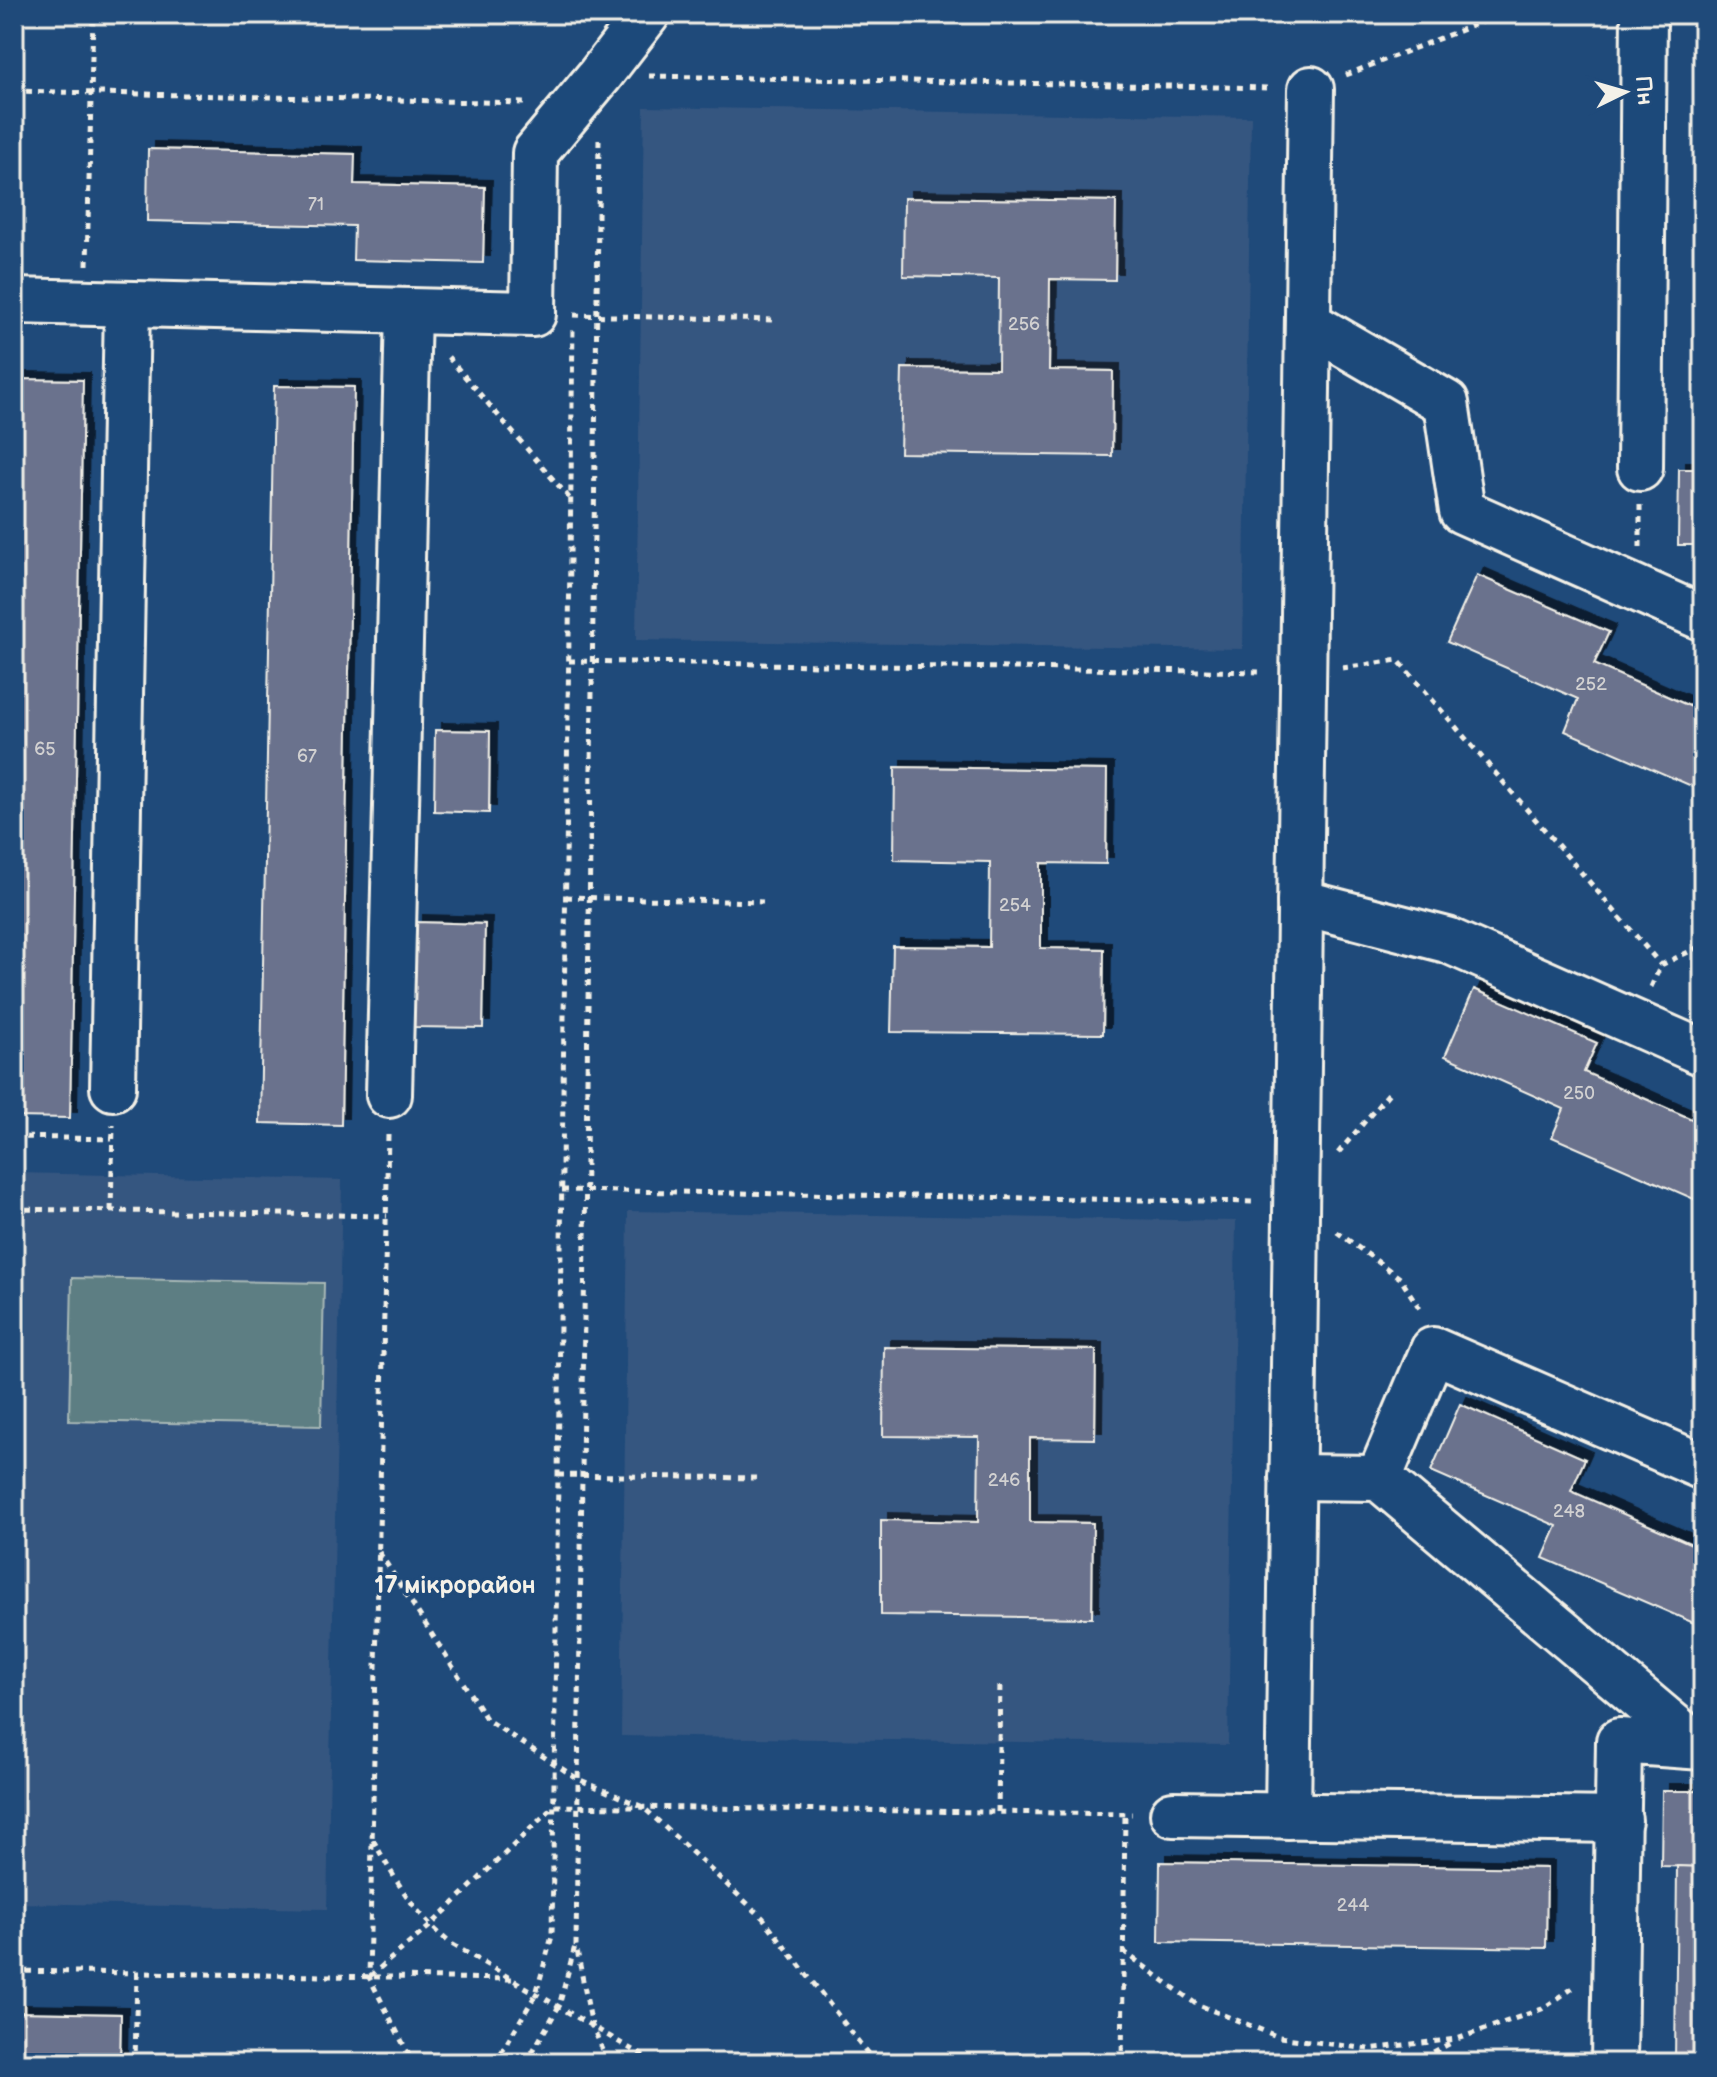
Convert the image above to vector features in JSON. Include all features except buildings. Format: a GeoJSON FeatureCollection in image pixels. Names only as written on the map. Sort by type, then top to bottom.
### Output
{"type":"FeatureCollection","features":[{"type":"Feature","properties":{"kind":"lane"},"geometry":{"type":"LineString","coordinates":[[14,301],[553,314],[535,153],[647,14]]}},
{"type":"Feature","properties":{"kind":"lane"},"geometry":{"type":"LineString","coordinates":[[1640,468],[1644,14]]}},
{"type":"Feature","properties":{"kind":"lane"},"geometry":{"type":"LineString","coordinates":[[1288,1816],[1311,89]]}},
{"type":"Feature","properties":{"kind":"lane"},"geometry":{"type":"LineString","coordinates":[[107,304],[113,1088]]}},
{"type":"Feature","properties":{"kind":"lane"},"geometry":{"type":"LineString","coordinates":[[389,1095],[408,311]]}},
{"type":"Feature","properties":{"kind":"lane"},"geometry":{"type":"LineString","coordinates":[[1308,323],[1446,403],[1462,511],[1703,618]]}},
{"type":"Feature","properties":{"kind":"lane"},"geometry":{"type":"LineString","coordinates":[[1300,902],[1447,940],[1703,1053]]}},
{"type":"Feature","properties":{"kind":"lane"},"geometry":{"type":"LineString","coordinates":[[1379,1478],[1433,1350],[1703,1467]]}},
{"type":"Feature","properties":{"kind":"lane"},"geometry":{"type":"LineString","coordinates":[[1292,1477],[1379,1478],[1700,1746]]}},
{"type":"Feature","properties":{"kind":"lane"},"geometry":{"type":"LineString","coordinates":[[1614,2063],[1619,1741],[1700,1746]]}},
{"type":"Feature","properties":{"kind":"lane"},"geometry":{"type":"LineString","coordinates":[[1173,1814],[1619,1820]]}},
{"type":"Feature","properties":{"kind":"path"},"geometry":{"type":"LineString","coordinates":[[93,14],[91,92],[107,304]]}},
{"type":"Feature","properties":{"kind":"path"},"geometry":{"type":"LineString","coordinates":[[14,91],[1311,89],[1502,14]]}},
{"type":"Feature","properties":{"kind":"path"},"geometry":{"type":"LineString","coordinates":[[588,90],[597,315],[576,1945],[592,2026],[609,2063]]}},
{"type":"Feature","properties":{"kind":"path"},"geometry":{"type":"LineString","coordinates":[[408,311],[571,500]]}},
{"type":"Feature","properties":{"kind":"path"},"geometry":{"type":"LineString","coordinates":[[495,2063],[536,1994],[552,1936],[571,500],[553,314],[773,320]]}},
{"type":"Feature","properties":{"kind":"path"},"geometry":{"type":"LineString","coordinates":[[1639,590],[1640,468]]}},
{"type":"Feature","properties":{"kind":"path"},"geometry":{"type":"LineString","coordinates":[[569,661],[1304,673],[1398,660],[1661,965],[1703,945]]}},
{"type":"Feature","properties":{"kind":"path"},"geometry":{"type":"LineString","coordinates":[[566,897],[763,902]]}},
{"type":"Feature","properties":{"kind":"path"},"geometry":{"type":"LineString","coordinates":[[111,1211],[113,1088]]}},
{"type":"Feature","properties":{"kind":"path"},"geometry":{"type":"LineString","coordinates":[[1337,1154],[1389,1093]]}},
{"type":"Feature","properties":{"kind":"path"},"geometry":{"type":"LineString","coordinates":[[389,1095],[369,1977],[413,2063]]}},
{"type":"Feature","properties":{"kind":"path"},"geometry":{"type":"LineString","coordinates":[[14,1137],[112,1139]]}},
{"type":"Feature","properties":{"kind":"path"},"geometry":{"type":"LineString","coordinates":[[562,1190],[1296,1202],[1400,1278],[1422,1312],[1433,1350]]}},
{"type":"Feature","properties":{"kind":"path"},"geometry":{"type":"LineString","coordinates":[[14,1209],[387,1216]]}},
{"type":"Feature","properties":{"kind":"path"},"geometry":{"type":"LineString","coordinates":[[558,1475],[756,1478]]}},
{"type":"Feature","properties":{"kind":"path"},"geometry":{"type":"LineString","coordinates":[[379,1551],[487,1720],[578,1779],[643,1807],[763,1918],[875,2063]]}},
{"type":"Feature","properties":{"kind":"path"},"geometry":{"type":"LineString","coordinates":[[998,1812],[1000,1680]]}},
{"type":"Feature","properties":{"kind":"path"},"geometry":{"type":"LineString","coordinates":[[369,1977],[430,1926],[554,1806],[1173,1814]]}},
{"type":"Feature","properties":{"kind":"path"},"geometry":{"type":"LineString","coordinates":[[1122,2063],[1125,1814]]}},
{"type":"Feature","properties":{"kind":"path"},"geometry":{"type":"LineString","coordinates":[[372,1838],[403,1893],[430,1926],[450,1943],[655,2063]]}},
{"type":"Feature","properties":{"kind":"path"},"geometry":{"type":"LineString","coordinates":[[526,2063],[559,2006],[576,1945]]}},
{"type":"Feature","properties":{"kind":"path"},"geometry":{"type":"LineString","coordinates":[[1123,1951],[1196,2004],[1279,2037],[1368,2049],[1457,2039]]}},
{"type":"Feature","properties":{"kind":"path"},"geometry":{"type":"LineString","coordinates":[[1412,2063],[1457,2039],[1542,2009],[1616,1958]]}},
{"type":"Feature","properties":{"kind":"path"},"geometry":{"type":"LineString","coordinates":[[14,1971],[512,1979]]}},
{"type":"Feature","properties":{"kind":"path"},"geometry":{"type":"LineString","coordinates":[[135,2063],[137,1973]]}},
{"type":"Feature","properties":{"kind":"shaded area"},"geometry":{"type":"Polygon","coordinates":[[[644,107],[1251,117],[1243,649],[636,640],[644,107]]]}},
{"type":"Feature","properties":{"kind":"shaded area"},"geometry":{"type":"Polygon","coordinates":[[[14,1173],[342,1180],[327,1909],[14,1903],[14,1173]]]}},
{"type":"Feature","properties":{"kind":"shaded area"},"geometry":{"type":"Polygon","coordinates":[[[628,1211],[1236,1221],[1228,1745],[621,1736],[628,1211]]]}},
{"type":"Feature","properties":{"kind":"green space"},"geometry":{"type":"Polygon","coordinates":[[[72,1278],[324,1283],[321,1426],[69,1421],[72,1278]]]}},
{"type":"Feature","properties":{"kind":"district","name":"17 мікрорайон"},"geometry":{"type":"Point","coordinates":[455,1585]}}]}
